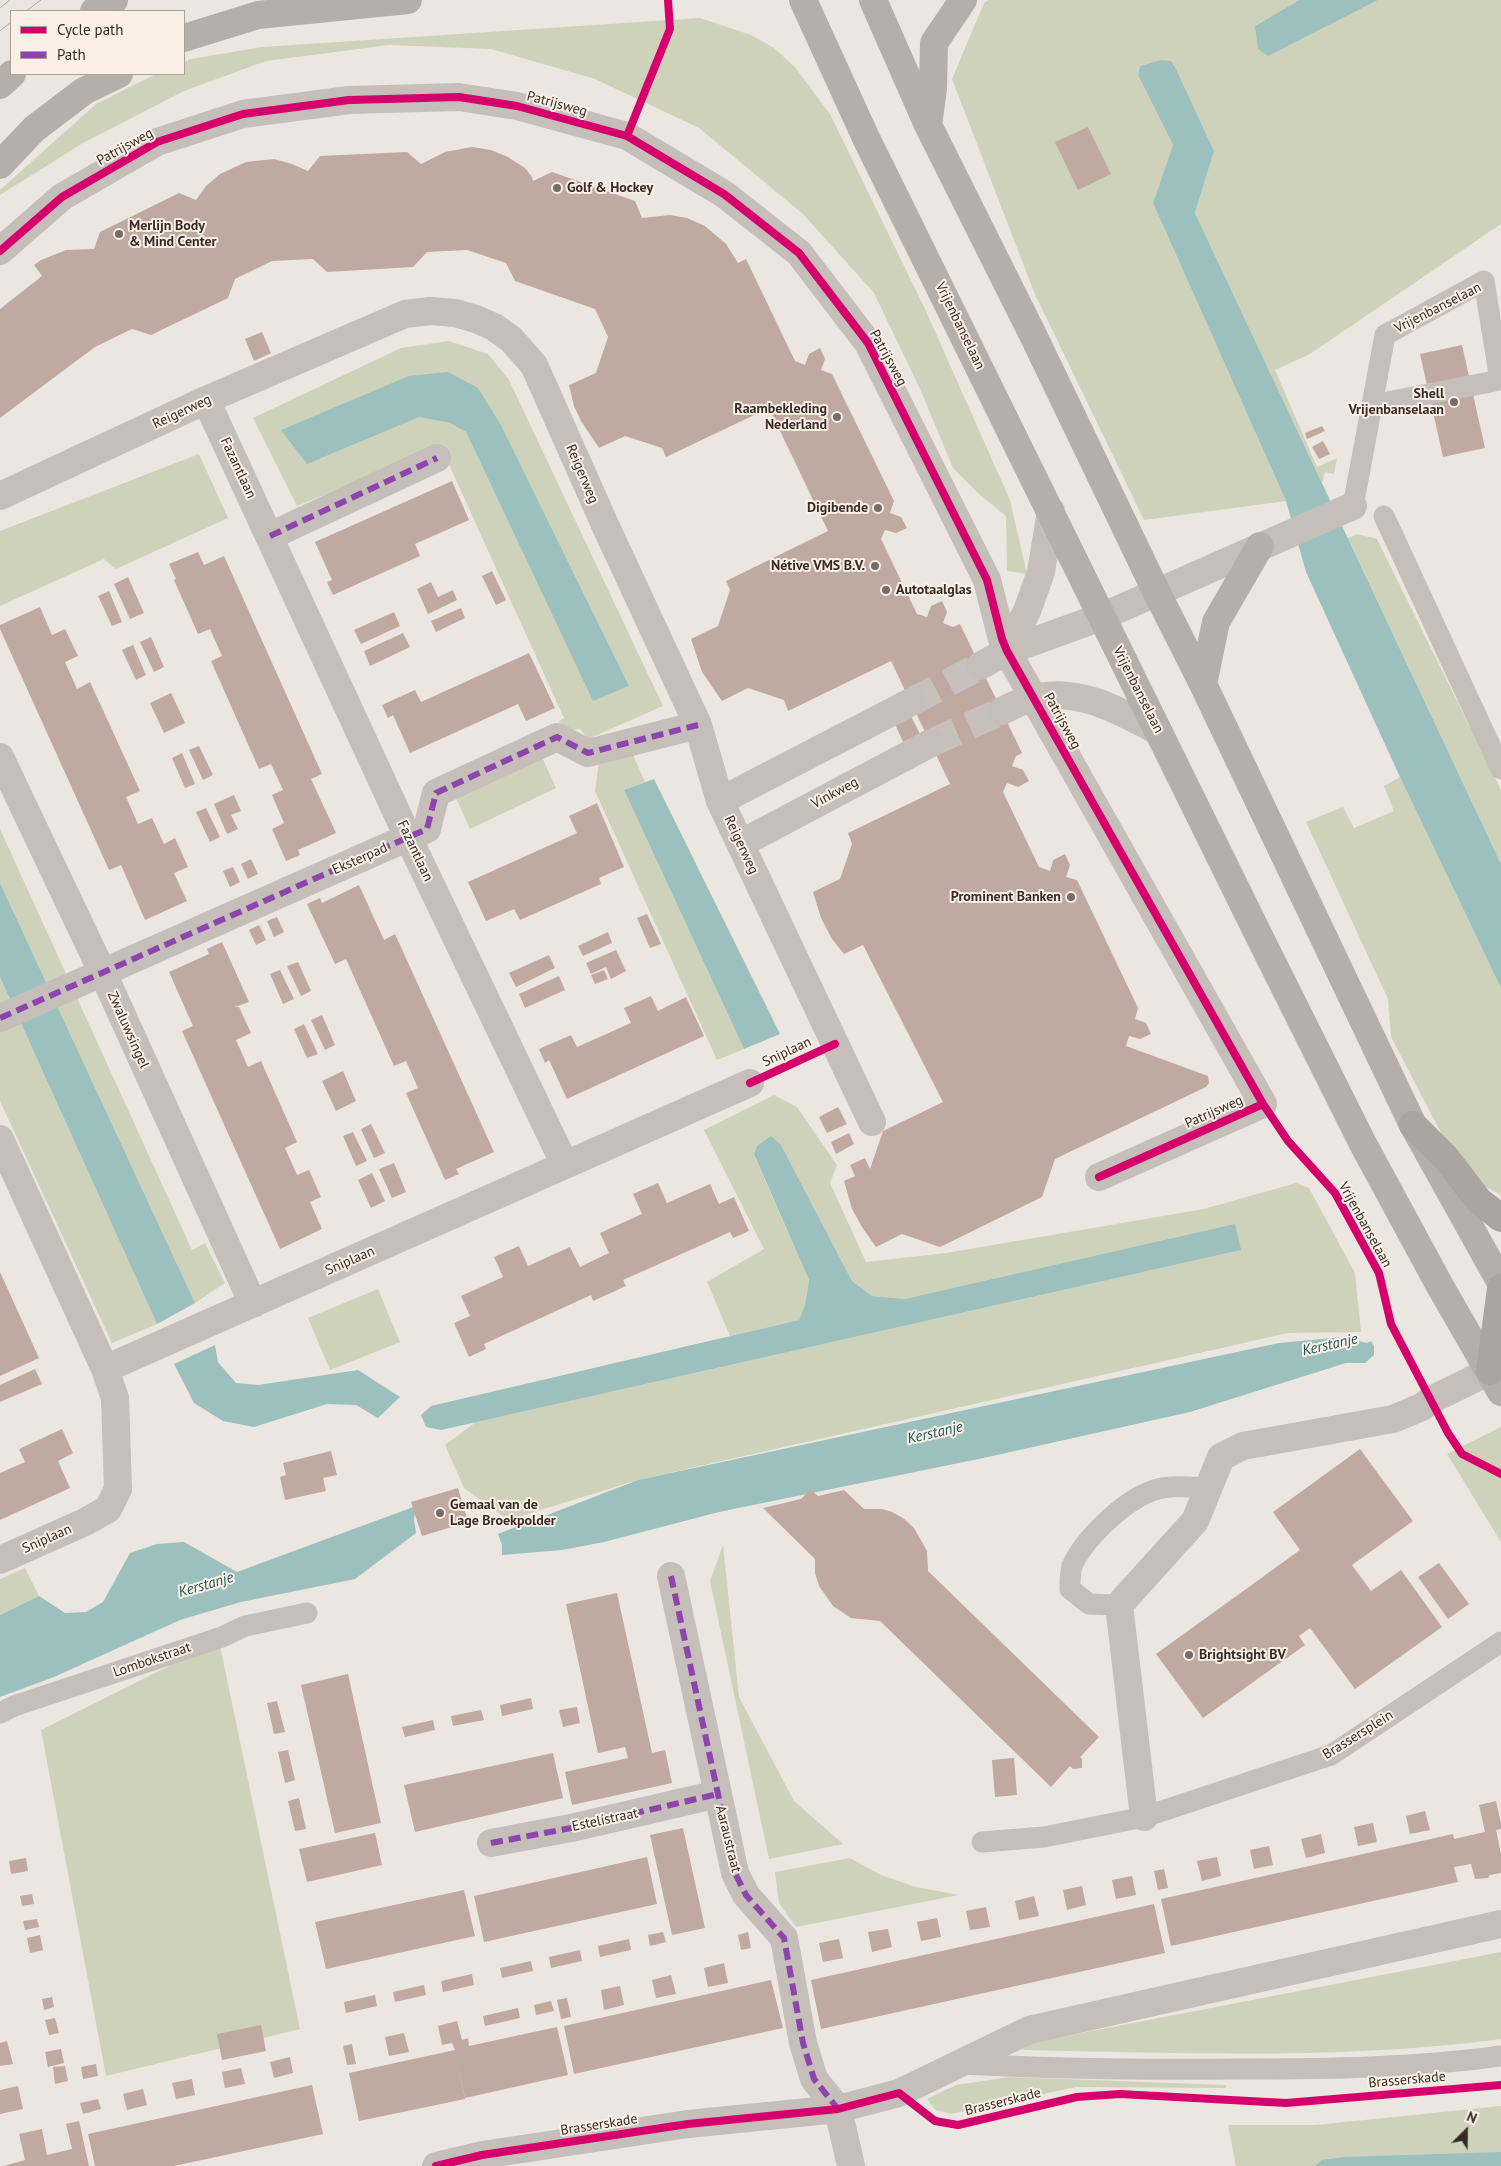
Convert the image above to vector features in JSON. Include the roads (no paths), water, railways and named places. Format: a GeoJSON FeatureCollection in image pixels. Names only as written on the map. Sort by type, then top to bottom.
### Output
{"type":"FeatureCollection","features":[{"type":"Feature","properties":{"kind":"highway"},"geometry":{"type":"LineString","coordinates":[[1413,1125],[1446,1158],[1479,1201],[1501,1218]]}},
{"type":"Feature","properties":{"kind":"highway"},"geometry":{"type":"LineString","coordinates":[[1497,1377],[1501,1288]]}},
{"type":"Feature","properties":{"kind":"main road"},"geometry":{"type":"LineString","coordinates":[[96,10],[114,0]]}},
{"type":"Feature","properties":{"kind":"main road"},"geometry":{"type":"LineString","coordinates":[[185,38],[258,15],[408,0]]}},
{"type":"Feature","properties":{"kind":"main road","name":"Vrijenbanselaan"},"geometry":{"type":"LineString","coordinates":[[804,0],[866,138],[1362,1142],[1440,1286],[1497,1377]]}},
{"type":"Feature","properties":{"kind":"main road"},"geometry":{"type":"LineString","coordinates":[[873,0],[928,125],[1033,335],[1157,593],[1204,684],[1413,1125],[1501,1283]]}},
{"type":"Feature","properties":{"kind":"main road"},"geometry":{"type":"LineString","coordinates":[[928,125],[933,89],[934,43],[963,0]]}},
{"type":"Feature","properties":{"kind":"main road"},"geometry":{"type":"LineString","coordinates":[[0,85],[11,75]]}},
{"type":"Feature","properties":{"kind":"main road"},"geometry":{"type":"LineString","coordinates":[[0,165],[34,129],[84,91],[117,75]]}},
{"type":"Feature","properties":{"kind":"main road"},"geometry":{"type":"LineString","coordinates":[[1204,684],[1216,622],[1267,543]]}},
{"type":"Feature","properties":{"kind":"street","name":"Patrijsweg"},"geometry":{"type":"LineString","coordinates":[[0,251],[62,197],[157,142],[243,114],[349,100],[459,97],[517,106],[627,136],[724,194],[799,253],[868,343],[987,580],[1002,639],[1008,651],[1263,1104],[1099,1177]]}},
{"type":"Feature","properties":{"kind":"street","name":"Reigerweg"},"geometry":{"type":"LineString","coordinates":[[0,496],[206,400],[405,314],[430,311],[455,313],[494,327],[510,339],[534,365],[606,527],[698,724],[720,801],[872,1122]]}},
{"type":"Feature","properties":{"kind":"street","name":"Fazantlaan"},"geometry":{"type":"LineString","coordinates":[[206,400],[408,838],[565,1164]]}},
{"type":"Feature","properties":{"kind":"street"},"geometry":{"type":"LineString","coordinates":[[270,536],[437,458]]}},
{"type":"Feature","properties":{"kind":"street","name":"Vrijenbanselaan"},"geometry":{"type":"LineString","coordinates":[[1157,593],[1347,509]]}},
{"type":"Feature","properties":{"kind":"street"},"geometry":{"type":"LineString","coordinates":[[1008,651],[1027,611],[1041,572],[1051,511]]}},
{"type":"Feature","properties":{"kind":"street"},"geometry":{"type":"LineString","coordinates":[[980,666],[1008,651],[1101,617],[1157,593]]}},
{"type":"Feature","properties":{"kind":"street"},"geometry":{"type":"LineString","coordinates":[[1002,711],[1034,697],[1072,695],[1110,706],[1158,731]]}},
{"type":"Feature","properties":{"kind":"street"},"geometry":{"type":"LineString","coordinates":[[720,801],[911,702]]}},
{"type":"Feature","properties":{"kind":"street","name":"Eksterpad"},"geometry":{"type":"LineString","coordinates":[[2,1018],[427,830],[436,793],[557,737],[588,753],[698,724]]}},
{"type":"Feature","properties":{"kind":"street","name":"Vinkweg"},"geometry":{"type":"LineString","coordinates":[[740,844],[931,743]]}},
{"type":"Feature","properties":{"kind":"street","name":"Zwaluwsingel"},"geometry":{"type":"LineString","coordinates":[[0,757],[253,1304]]}},
{"type":"Feature","properties":{"kind":"street","name":"Sniplaan"},"geometry":{"type":"LineString","coordinates":[[0,1560],[85,1522],[108,1508],[118,1489],[115,1398],[105,1369],[750,1083]]}},
{"type":"Feature","properties":{"kind":"street"},"geometry":{"type":"LineString","coordinates":[[0,1139],[105,1369]]}},
{"type":"Feature","properties":{"kind":"street"},"geometry":{"type":"LineString","coordinates":[[1144,1817],[1119,1605],[1195,1521],[1221,1457],[1243,1446],[1393,1419],[1422,1407],[1431,1400],[1497,1377]]}},
{"type":"Feature","properties":{"kind":"street","name":"Aaraustraat"},"geometry":{"type":"LineString","coordinates":[[671,1576],[735,1873],[746,1895],[784,1938],[804,2043],[814,2079],[838,2109]]}},
{"type":"Feature","properties":{"kind":"street","name":"Estelístraat"},"geometry":{"type":"LineString","coordinates":[[491,1843],[580,1826],[718,1794]]}},
{"type":"Feature","properties":{"kind":"street","name":"Brasserskade"},"geometry":{"type":"LineString","coordinates":[[436,2166],[482,2155],[688,2124],[838,2109],[899,2093],[963,2064],[1029,2030],[1501,1924]]}},
{"type":"Feature","properties":{"kind":"street"},"geometry":{"type":"LineString","coordinates":[[838,2109],[851,2166]]}},
{"type":"Feature","properties":{"kind":"lane","name":"Vrijenbanselaan"},"geometry":{"type":"LineString","coordinates":[[1347,509],[1372,406],[1385,336],[1484,281],[1500,380],[1372,406]]}},
{"type":"Feature","properties":{"kind":"lane"},"geometry":{"type":"LineString","coordinates":[[1384,516],[1501,769]]}},
{"type":"Feature","properties":{"kind":"lane"},"geometry":{"type":"LineString","coordinates":[[1119,1605],[1089,1604],[1070,1589],[1071,1568],[1084,1544],[1126,1505],[1150,1491],[1177,1486],[1207,1488]]}},
{"type":"Feature","properties":{"kind":"lane","name":"Lombokstraat"},"geometry":{"type":"LineString","coordinates":[[0,1713],[14,1706],[222,1636],[246,1626],[307,1614]]}},
{"type":"Feature","properties":{"kind":"lane","name":"Brassersplein"},"geometry":{"type":"LineString","coordinates":[[982,1842],[1044,1837],[1144,1817],[1331,1755],[1501,1642]]}},
{"type":"Feature","properties":{"kind":"lane","name":"Brasserskade"},"geometry":{"type":"LineString","coordinates":[[963,2064],[1167,2069],[1329,2069],[1501,2056]]}},
{"type":"Feature","properties":{"kind":"water"},"geometry":{"type":"Polygon","coordinates":[[[1299,0],[1378,0],[1268,56],[1258,49],[1255,26],[1299,0]]]}},
{"type":"Feature","properties":{"kind":"water"},"geometry":{"type":"Polygon","coordinates":[[[1160,60],[1171,61],[1177,71],[1214,151],[1195,213],[1501,864],[1501,988],[1400,777],[1306,572],[1286,501],[1153,203],[1173,145],[1138,75],[1140,66],[1160,60]]]}},
{"type":"Feature","properties":{"kind":"water"},"geometry":{"type":"Polygon","coordinates":[[[448,372],[478,388],[502,427],[629,686],[593,701],[466,432],[450,423],[419,417],[307,464],[281,430],[409,376],[448,372]]]}},
{"type":"Feature","properties":{"kind":"water"},"geometry":{"type":"Polygon","coordinates":[[[654,779],[780,1034],[744,1049],[624,790],[654,779]]]}},
{"type":"Feature","properties":{"kind":"water"},"geometry":{"type":"Polygon","coordinates":[[[0,883],[195,1303],[157,1324],[0,977],[0,883]]]}},
{"type":"Feature","properties":{"kind":"water"},"geometry":{"type":"Polygon","coordinates":[[[771,1136],[781,1145],[852,1281],[872,1296],[905,1299],[1235,1224],[1241,1250],[441,1430],[426,1427],[421,1415],[431,1406],[799,1320],[805,1305],[809,1280],[754,1154],[757,1146],[771,1136]]]}},
{"type":"Feature","properties":{"kind":"water","name":"Kerstanje"},"geometry":{"type":"Polygon","coordinates":[[[1343,1337],[1367,1343],[1371,1341],[1374,1346],[1374,1355],[1365,1363],[1346,1363],[1190,1412],[988,1457],[719,1512],[604,1542],[562,1550],[502,1555],[502,1545],[498,1534],[638,1480],[1279,1343],[1343,1337]]]}},
{"type":"Feature","properties":{"kind":"water"},"geometry":{"type":"Polygon","coordinates":[[[215,1345],[218,1362],[236,1383],[258,1385],[358,1370],[400,1397],[378,1418],[356,1405],[327,1404],[254,1427],[223,1421],[194,1403],[174,1364],[215,1345]]]}},
{"type":"Feature","properties":{"kind":"water","name":"Kerstanje"},"geometry":{"type":"Polygon","coordinates":[[[416,1506],[414,1520],[416,1533],[355,1579],[241,1602],[180,1620],[54,1677],[0,1697],[0,1615],[39,1596],[65,1613],[86,1612],[103,1602],[130,1553],[157,1544],[184,1542],[237,1572],[416,1506]]]}},
{"type":"Feature","properties":{"kind":"water"},"geometry":{"type":"Polygon","coordinates":[[[1501,2152],[1501,2166],[1315,2166],[1322,2160],[1344,2157],[1501,2152]]]}},
{"type":"Feature","properties":{"kind":"tunnel"},"geometry":{"type":"LineString","coordinates":[[911,702],[980,666]]}},
{"type":"Feature","properties":{"kind":"tunnel"},"geometry":{"type":"LineString","coordinates":[[931,743],[1002,711]]}},
{"type":"Feature","properties":{"kind":"tram line"},"geometry":{"type":"LineString","coordinates":[[0,8],[10,0]]}},
{"type":"Feature","properties":{"kind":"tram line"},"geometry":{"type":"LineString","coordinates":[[27,10],[41,0]]}},
{"type":"Feature","properties":{"kind":"tram line"},"geometry":{"type":"LineString","coordinates":[[0,31],[10,23]]}},
{"type":"Feature","properties":{"kind":"place","name":"Golf & Hockey"},"geometry":{"type":"Point","coordinates":[557,188]}},
{"type":"Feature","properties":{"kind":"place","name":"Merlijn Body & Mind Center"},"geometry":{"type":"Point","coordinates":[119,234]}},
{"type":"Feature","properties":{"kind":"place","name":"Shell Vrijenbanselaan"},"geometry":{"type":"Point","coordinates":[1454,402]}},
{"type":"Feature","properties":{"kind":"place","name":"Raambekleding Nederland"},"geometry":{"type":"Point","coordinates":[837,417]}},
{"type":"Feature","properties":{"kind":"place","name":"Digibende"},"geometry":{"type":"Point","coordinates":[878,508]}},
{"type":"Feature","properties":{"kind":"place","name":"Nétive VMS B.V."},"geometry":{"type":"Point","coordinates":[875,566]}},
{"type":"Feature","properties":{"kind":"place","name":"Autotaalglas"},"geometry":{"type":"Point","coordinates":[886,590]}},
{"type":"Feature","properties":{"kind":"place","name":"Prominent Banken"},"geometry":{"type":"Point","coordinates":[1071,897]}},
{"type":"Feature","properties":{"kind":"place","name":"Gemaal van de Lage Broekpolder"},"geometry":{"type":"Point","coordinates":[440,1513]}},
{"type":"Feature","properties":{"kind":"place","name":"Brightsight BV"},"geometry":{"type":"Point","coordinates":[1189,1655]}}]}
